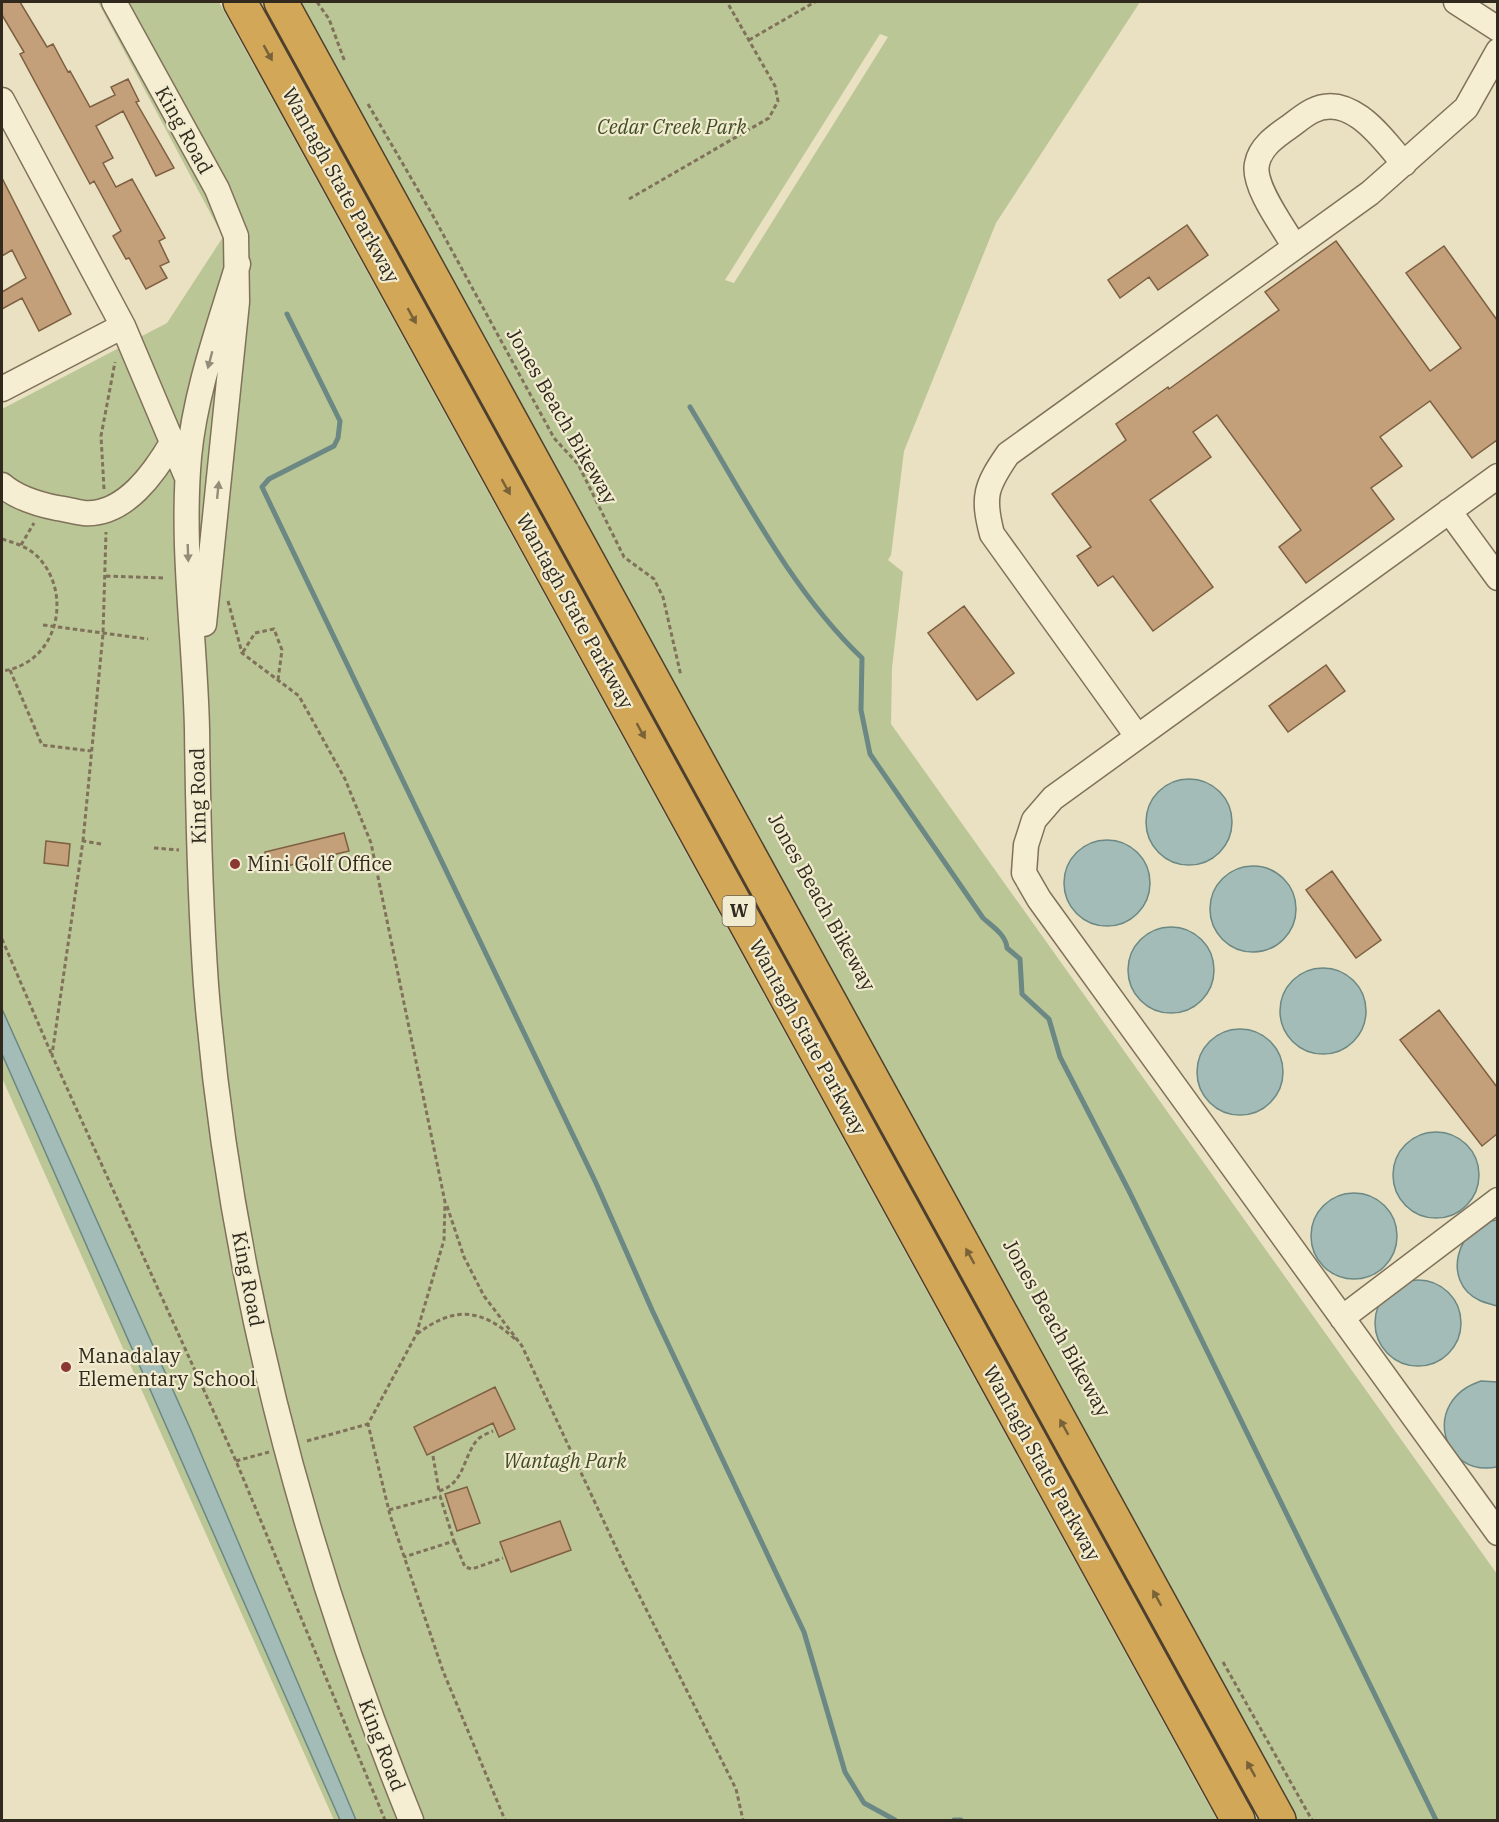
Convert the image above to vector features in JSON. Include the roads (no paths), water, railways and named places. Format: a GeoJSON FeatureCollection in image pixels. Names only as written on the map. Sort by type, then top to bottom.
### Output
{"type":"FeatureCollection","features":[{"type":"Feature","properties":{"kind":"highway","name":"Wantagh State Parkway"},"geometry":{"type":"LineString","coordinates":[[240,2],[1238,1821]]}},
{"type":"Feature","properties":{"kind":"highway","name":"Wantagh State Parkway"},"geometry":{"type":"LineString","coordinates":[[281,2],[1279,1821]]}},
{"type":"Feature","properties":{"kind":"street","name":"King Road"},"geometry":{"type":"LineString","coordinates":[[114,2],[226,207],[236,236],[238,264],[232,360],[208,585],[197,716]]}},
{"type":"Feature","properties":{"kind":"street"},"geometry":{"type":"LineString","coordinates":[[1456,2],[1497,29]]}},
{"type":"Feature","properties":{"kind":"street"},"geometry":{"type":"LineString","coordinates":[[1137,736],[992,534],[985,507],[992,477],[1008,454],[1295,247],[1404,164],[1466,108],[1497,51]]}},
{"type":"Feature","properties":{"kind":"street"},"geometry":{"type":"LineString","coordinates":[[2,100],[123,326],[188,480]]}},
{"type":"Feature","properties":{"kind":"street"},"geometry":{"type":"LineString","coordinates":[[1295,247],[1260,186],[1256,165],[1264,148],[1276,136],[1313,110],[1333,107],[1352,112],[1375,130],[1404,164]]}},
{"type":"Feature","properties":{"kind":"street","name":"King Road"},"geometry":{"type":"LineString","coordinates":[[238,264],[194,425],[188,480],[188,563],[197,716],[199,851],[207,986],[238,1233],[285,1448],[318,1564],[411,1821]]}},
{"type":"Feature","properties":{"kind":"street"},"geometry":{"type":"LineString","coordinates":[[2,389],[123,326]]}},
{"type":"Feature","properties":{"kind":"street"},"geometry":{"type":"LineString","coordinates":[[2,485],[25,499],[43,505],[86,513],[107,509],[137,490],[153,473],[173,441]]}},
{"type":"Feature","properties":{"kind":"street"},"geometry":{"type":"LineString","coordinates":[[1497,476],[1053,798],[1034,820],[1026,844],[1024,873],[1046,909],[1497,1533]]}},
{"type":"Feature","properties":{"kind":"street"},"geometry":{"type":"LineString","coordinates":[[1449,511],[1497,578]]}},
{"type":"Feature","properties":{"kind":"street"},"geometry":{"type":"LineString","coordinates":[[1342,1318],[1497,1200]]}},
{"type":"Feature","properties":{"kind":"water"},"geometry":{"type":"Polygon","coordinates":[[[1189,779],[1206,782],[1220,791],[1229,805],[1232,822],[1229,839],[1220,853],[1206,862],[1189,865],[1172,862],[1158,853],[1149,839],[1146,822],[1149,805],[1158,791],[1172,782],[1189,779]]]}},
{"type":"Feature","properties":{"kind":"water"},"geometry":{"type":"Polygon","coordinates":[[[1107,840],[1124,843],[1138,852],[1147,866],[1150,883],[1147,900],[1138,914],[1124,923],[1107,926],[1090,923],[1076,914],[1067,900],[1064,883],[1067,866],[1076,852],[1090,843],[1107,840]]]}},
{"type":"Feature","properties":{"kind":"water"},"geometry":{"type":"Polygon","coordinates":[[[1253,866],[1277,873],[1289,885],[1296,909],[1289,933],[1277,945],[1253,952],[1229,945],[1217,933],[1210,909],[1217,885],[1229,873],[1253,866]]]}},
{"type":"Feature","properties":{"kind":"water"},"geometry":{"type":"Polygon","coordinates":[[[1171,927],[1195,934],[1207,946],[1214,970],[1207,994],[1195,1006],[1171,1013],[1147,1006],[1135,994],[1128,970],[1135,946],[1147,934],[1171,927]]]}},
{"type":"Feature","properties":{"kind":"water"},"geometry":{"type":"Polygon","coordinates":[[[1323,968],[1340,971],[1354,980],[1363,994],[1366,1011],[1363,1028],[1354,1042],[1340,1051],[1323,1054],[1306,1051],[1292,1042],[1283,1028],[1280,1011],[1283,994],[1292,980],[1306,971],[1323,968]]]}},
{"type":"Feature","properties":{"kind":"water"},"geometry":{"type":"Polygon","coordinates":[[[2,1009],[190,1428],[356,1820],[340,1820],[2,1054],[2,1009]]]}},
{"type":"Feature","properties":{"kind":"water"},"geometry":{"type":"Polygon","coordinates":[[[1240,1029],[1257,1032],[1271,1041],[1280,1055],[1283,1072],[1280,1089],[1271,1103],[1257,1112],[1240,1115],[1223,1112],[1209,1103],[1200,1089],[1197,1072],[1200,1055],[1209,1041],[1223,1032],[1240,1029]]]}},
{"type":"Feature","properties":{"kind":"water"},"geometry":{"type":"Polygon","coordinates":[[[1436,1132],[1453,1135],[1467,1144],[1476,1158],[1479,1175],[1476,1192],[1467,1206],[1453,1215],[1436,1218],[1419,1215],[1405,1206],[1396,1192],[1393,1175],[1396,1158],[1405,1144],[1419,1135],[1436,1132]]]}},
{"type":"Feature","properties":{"kind":"water"},"geometry":{"type":"Polygon","coordinates":[[[1354,1193],[1371,1196],[1385,1205],[1394,1219],[1397,1236],[1394,1253],[1385,1267],[1371,1276],[1354,1279],[1337,1276],[1323,1267],[1314,1253],[1311,1236],[1314,1219],[1323,1205],[1337,1196],[1354,1193]]]}},
{"type":"Feature","properties":{"kind":"water"},"geometry":{"type":"Polygon","coordinates":[[[1497,1220],[1497,1306],[1481,1301],[1467,1291],[1460,1280],[1457,1267],[1464,1242],[1472,1231],[1483,1224],[1497,1220]]]}},
{"type":"Feature","properties":{"kind":"water"},"geometry":{"type":"Polygon","coordinates":[[[1418,1280],[1442,1287],[1454,1299],[1461,1323],[1454,1347],[1442,1359],[1418,1366],[1394,1359],[1382,1347],[1375,1323],[1382,1299],[1394,1287],[1418,1280]]]}},
{"type":"Feature","properties":{"kind":"water"},"geometry":{"type":"Polygon","coordinates":[[[1481,1381],[1497,1382],[1497,1467],[1478,1467],[1463,1461],[1452,1450],[1446,1436],[1445,1420],[1450,1404],[1462,1391],[1481,1381]]]}},
{"type":"Feature","properties":{"kind":"waterway"},"geometry":{"type":"LineString","coordinates":[[287,314],[340,421],[338,438],[334,446],[269,479],[262,487],[596,1183],[652,1310],[804,1632],[845,1772],[864,1803],[895,1820]]}},
{"type":"Feature","properties":{"kind":"waterway"},"geometry":{"type":"LineString","coordinates":[[690,407],[789,570],[836,631],[862,658],[861,710],[870,754],[983,918],[1004,939],[1007,948],[1020,959],[1022,994],[1049,1019],[1060,1057],[1129,1191],[1436,1820]]}},
{"type":"Feature","properties":{"kind":"waterway"},"geometry":{"type":"LineString","coordinates":[[954,1820],[961,1820]]}},
{"type":"Feature","properties":{"kind":"place","name":"Mini Golf Office"},"geometry":{"type":"Point","coordinates":[235,864]}},
{"type":"Feature","properties":{"kind":"place","name":"Manadalay Elementary School"},"geometry":{"type":"Point","coordinates":[66,1367]}},
{"type":"Feature","properties":{"kind":"park label","name":"Cedar Creek Park"},"geometry":{"type":"Point","coordinates":[672,127]}},
{"type":"Feature","properties":{"kind":"park label","name":"Wantagh Park"},"geometry":{"type":"Point","coordinates":[565,1461]}}]}
